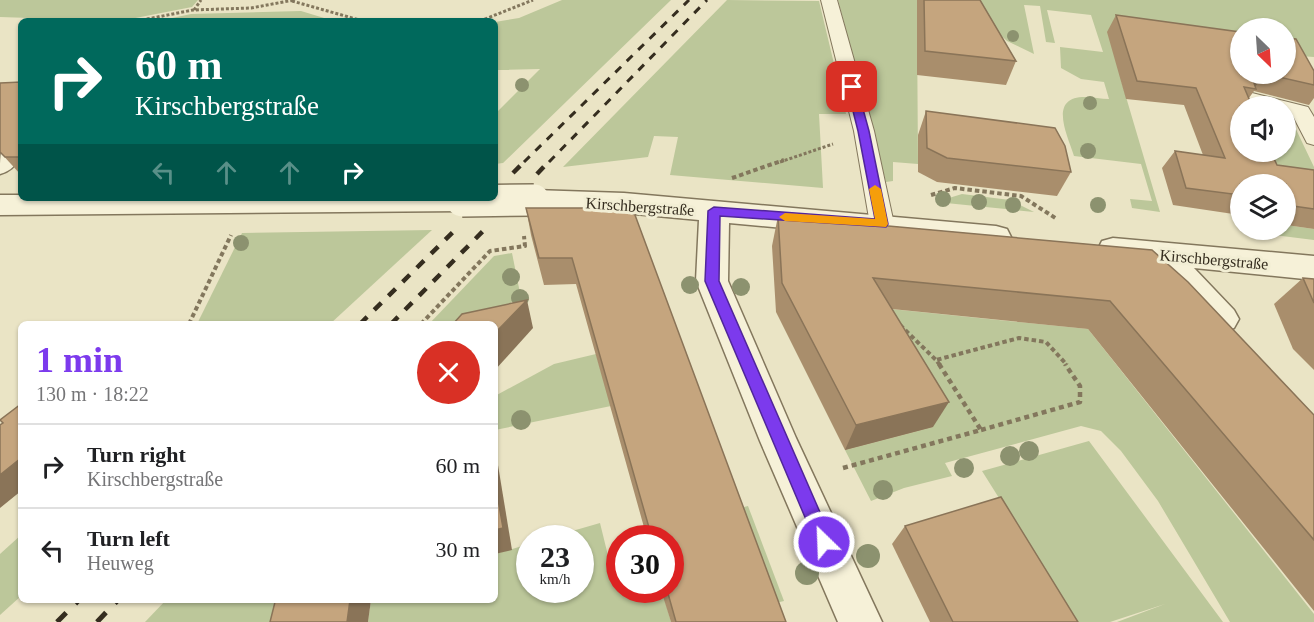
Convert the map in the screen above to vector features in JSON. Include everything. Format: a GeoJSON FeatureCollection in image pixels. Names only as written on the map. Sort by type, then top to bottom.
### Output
{"type":"FeatureCollection","features":[{"type":"Feature","properties":{"kind":"street"},"geometry":{"type":"LineString","coordinates":[[0,165],[18,140]]}},
{"type":"Feature","properties":{"kind":"street","name":"Kirschbergstraße"},"geometry":{"type":"LineString","coordinates":[[498,200],[624,203],[719,196],[882,224],[1023,240]]}},
{"type":"Feature","properties":{"kind":"street"},"geometry":{"type":"LineString","coordinates":[[719,196],[712,281],[779,441],[860,622]]}},
{"type":"Feature","properties":{"kind":"street","name":"Kirschbergstraße"},"geometry":{"type":"LineString","coordinates":[[0,205],[462,201]]}},
{"type":"Feature","properties":{"kind":"street","name":"Kirschbergstraße"},"geometry":{"type":"LineString","coordinates":[[1083,246],[1314,268]]}},
{"type":"Feature","properties":{"kind":"street"},"geometry":{"type":"LineString","coordinates":[[1162,254],[1240,338]]}},
{"type":"Feature","properties":{"kind":"lane"},"geometry":{"type":"LineString","coordinates":[[829,0],[864,131],[882,224]]}},
{"type":"Feature","properties":{"kind":"lane"},"geometry":{"type":"LineString","coordinates":[[1296,110],[1301,111],[1314,138]]}},
{"type":"Feature","properties":{"kind":"path"},"geometry":{"type":"LineString","coordinates":[[193,10],[201,0]]}},
{"type":"Feature","properties":{"kind":"path"},"geometry":{"type":"LineString","coordinates":[[488,18],[533,0]]}},
{"type":"Feature","properties":{"kind":"path"},"geometry":{"type":"LineString","coordinates":[[152,18],[193,10],[251,8],[293,1],[352,18]]}},
{"type":"Feature","properties":{"kind":"path"},"geometry":{"type":"LineString","coordinates":[[719,196],[864,131]]}},
{"type":"Feature","properties":{"kind":"path"},"geometry":{"type":"LineString","coordinates":[[922,198],[955,188],[1021,196],[1057,219]]}},
{"type":"Feature","properties":{"kind":"path"},"geometry":{"type":"LineString","coordinates":[[190,321],[226,246]]}},
{"type":"Feature","properties":{"kind":"path"},"geometry":{"type":"LineString","coordinates":[[424,321],[490,251],[512,248]]}},
{"type":"Feature","properties":{"kind":"path"},"geometry":{"type":"LineString","coordinates":[[896,322],[936,360],[981,430]]}},
{"type":"Feature","properties":{"kind":"path"},"geometry":{"type":"LineString","coordinates":[[843,468],[1080,402],[1083,395],[1080,384],[1046,342],[1019,338],[936,360]]}},
{"type":"Feature","properties":{"kind":"green space"},"geometry":{"type":"Polygon","coordinates":[[[0,0],[198,0],[192,7],[135,18],[0,17],[0,0]]]}},
{"type":"Feature","properties":{"kind":"green space"},"geometry":{"type":"Polygon","coordinates":[[[562,0],[671,0],[503,163],[498,164],[498,111],[540,69],[498,70],[498,22],[519,18],[562,0]]]}},
{"type":"Feature","properties":{"kind":"green space"},"geometry":{"type":"Polygon","coordinates":[[[727,0],[819,1],[846,114],[819,114],[823,188],[670,175],[678,137],[654,136],[648,157],[563,167],[727,0]]]}},
{"type":"Feature","properties":{"kind":"green space"},"geometry":{"type":"Polygon","coordinates":[[[838,0],[1314,0],[1314,57],[1296,56],[1296,18],[1230,18],[1230,44],[1121,80],[1160,212],[1132,208],[1130,199],[1152,201],[1141,164],[1074,156],[1063,118],[1063,110],[1067,103],[1085,97],[1109,99],[1104,82],[1081,79],[1061,68],[1060,47],[1103,52],[1091,15],[1047,10],[1055,43],[1046,42],[1040,6],[1024,5],[1034,54],[1007,41],[994,29],[917,21],[918,164],[893,162],[893,181],[886,182],[838,0]]]}},
{"type":"Feature","properties":{"kind":"green space"},"geometry":{"type":"Polygon","coordinates":[[[301,11],[324,18],[172,18],[191,14],[301,11]]]}},
{"type":"Feature","properties":{"kind":"green space"},"geometry":{"type":"Polygon","coordinates":[[[1296,129],[1314,167],[1314,190],[1296,186],[1296,174],[1268,174],[1247,162],[1296,162],[1296,129]]]}},
{"type":"Feature","properties":{"kind":"green space"},"geometry":{"type":"Polygon","coordinates":[[[962,194],[1010,200],[1034,212],[936,202],[962,194]]]}},
{"type":"Feature","properties":{"kind":"green space"},"geometry":{"type":"Polygon","coordinates":[[[1296,226],[1314,229],[1314,240],[1296,238],[1296,226]]]}},
{"type":"Feature","properties":{"kind":"green space"},"geometry":{"type":"Polygon","coordinates":[[[432,230],[333,321],[198,321],[242,233],[432,230]]]}},
{"type":"Feature","properties":{"kind":"green space"},"geometry":{"type":"Polygon","coordinates":[[[512,253],[520,293],[494,321],[432,321],[494,256],[512,253]]]}},
{"type":"Feature","properties":{"kind":"green space"},"geometry":{"type":"Polygon","coordinates":[[[881,308],[1088,329],[1314,614],[1314,622],[1230,622],[1158,501],[1121,451],[1101,431],[1081,426],[945,463],[952,476],[904,488],[871,501],[845,450],[933,427],[881,308]]]}},
{"type":"Feature","properties":{"kind":"green space"},"geometry":{"type":"Polygon","coordinates":[[[596,354],[611,406],[498,429],[498,394],[554,364],[596,354]]]}},
{"type":"Feature","properties":{"kind":"green space"},"geometry":{"type":"Polygon","coordinates":[[[1089,441],[1223,622],[1117,622],[1165,604],[1110,622],[1077,622],[982,471],[1089,441]]]}},
{"type":"Feature","properties":{"kind":"green space"},"geometry":{"type":"Polygon","coordinates":[[[748,506],[784,601],[767,605],[732,510],[748,506]]]}},
{"type":"Feature","properties":{"kind":"green space"},"geometry":{"type":"Polygon","coordinates":[[[600,523],[606,547],[606,603],[666,603],[671,622],[368,622],[371,603],[498,603],[498,553],[516,548],[516,603],[594,603],[593,525],[600,523]]]}},
{"type":"Feature","properties":{"kind":"green space"},"geometry":{"type":"Polygon","coordinates":[[[18,538],[18,599],[0,615],[0,554],[18,538]]]}},
{"type":"Feature","properties":{"kind":"green space"},"geometry":{"type":"Polygon","coordinates":[[[163,603],[346,603],[296,622],[145,622],[163,603]]]}},
{"type":"Feature","properties":{"kind":"building"},"geometry":{"type":"Polygon","coordinates":[[[924,0],[980,0],[1016,61],[925,51],[924,0]]]}},
{"type":"Feature","properties":{"kind":"building"},"geometry":{"type":"Polygon","coordinates":[[[1116,15],[1230,31],[1230,84],[1254,84],[1256,89],[1244,87],[1248,96],[1230,96],[1230,162],[1276,162],[1277,165],[1314,170],[1314,209],[1296,206],[1296,174],[1230,174],[1230,194],[1186,188],[1175,151],[1225,158],[1196,88],[1137,81],[1116,15]]]}},
{"type":"Feature","properties":{"kind":"building"},"geometry":{"type":"Polygon","coordinates":[[[1296,39],[1314,71],[1314,85],[1296,81],[1296,39]]]}},
{"type":"Feature","properties":{"kind":"building"},"geometry":{"type":"Polygon","coordinates":[[[18,82],[18,157],[5,157],[0,152],[0,83],[18,82]]]}},
{"type":"Feature","properties":{"kind":"building"},"geometry":{"type":"Polygon","coordinates":[[[926,111],[1055,128],[1065,146],[1071,172],[947,158],[927,148],[926,111]]]}},
{"type":"Feature","properties":{"kind":"building"},"geometry":{"type":"Polygon","coordinates":[[[526,208],[624,208],[635,215],[786,622],[676,622],[671,603],[684,603],[684,525],[648,525],[572,258],[539,258],[526,208]]]}},
{"type":"Feature","properties":{"kind":"building"},"geometry":{"type":"Polygon","coordinates":[[[778,216],[1152,250],[1188,282],[1314,415],[1314,540],[1110,301],[873,278],[949,402],[856,425],[782,283],[778,216]]]}},
{"type":"Feature","properties":{"kind":"building"},"geometry":{"type":"Polygon","coordinates":[[[1303,278],[1314,279],[1314,303],[1303,278]]]}},
{"type":"Feature","properties":{"kind":"building"},"geometry":{"type":"Polygon","coordinates":[[[527,300],[498,330],[498,321],[456,321],[462,314],[527,300]]]}},
{"type":"Feature","properties":{"kind":"building"},"geometry":{"type":"Polygon","coordinates":[[[18,406],[18,460],[0,475],[0,425],[3,423],[0,420],[18,406]]]}},
{"type":"Feature","properties":{"kind":"building"},"geometry":{"type":"Polygon","coordinates":[[[1001,497],[1078,622],[953,622],[905,526],[1001,497]]]}},
{"type":"Feature","properties":{"kind":"building"},"geometry":{"type":"Polygon","coordinates":[[[498,499],[503,528],[498,529],[498,499]]]}},
{"type":"Feature","properties":{"kind":"building"},"geometry":{"type":"Polygon","coordinates":[[[275,603],[350,603],[347,622],[270,622],[275,603]]]}},
{"type":"Feature","properties":{"kind":"railway"},"geometry":{"type":"LineString","coordinates":[[524,162],[689,0]]}},
{"type":"Feature","properties":{"kind":"railway"},"geometry":{"type":"LineString","coordinates":[[549,162],[707,0]]}},
{"type":"Feature","properties":{"kind":"railway"},"geometry":{"type":"LineString","coordinates":[[537,174],[550,160]]}},
{"type":"Feature","properties":{"kind":"railway"},"geometry":{"type":"LineString","coordinates":[[513,173],[524,162]]}},
{"type":"Feature","properties":{"kind":"railway"},"geometry":{"type":"LineString","coordinates":[[394,321],[487,227]]}},
{"type":"Feature","properties":{"kind":"railway"},"geometry":{"type":"LineString","coordinates":[[363,321],[455,230]]}},
{"type":"Feature","properties":{"kind":"railway"},"geometry":{"type":"LineString","coordinates":[[57,622],[76,603]]}},
{"type":"Feature","properties":{"kind":"railway"},"geometry":{"type":"LineString","coordinates":[[97,622],[115,603]]}},
{"type":"Feature","properties":{"kind":"slow traffic"},"geometry":{"type":"LineString","coordinates":[[785,217],[882,224],[875,189]]}},
{"type":"Feature","properties":{"kind":"route"},"geometry":{"type":"LineString","coordinates":[[824,542],[712,281],[714,211],[882,224],[864,131],[852,87]]}}]}
